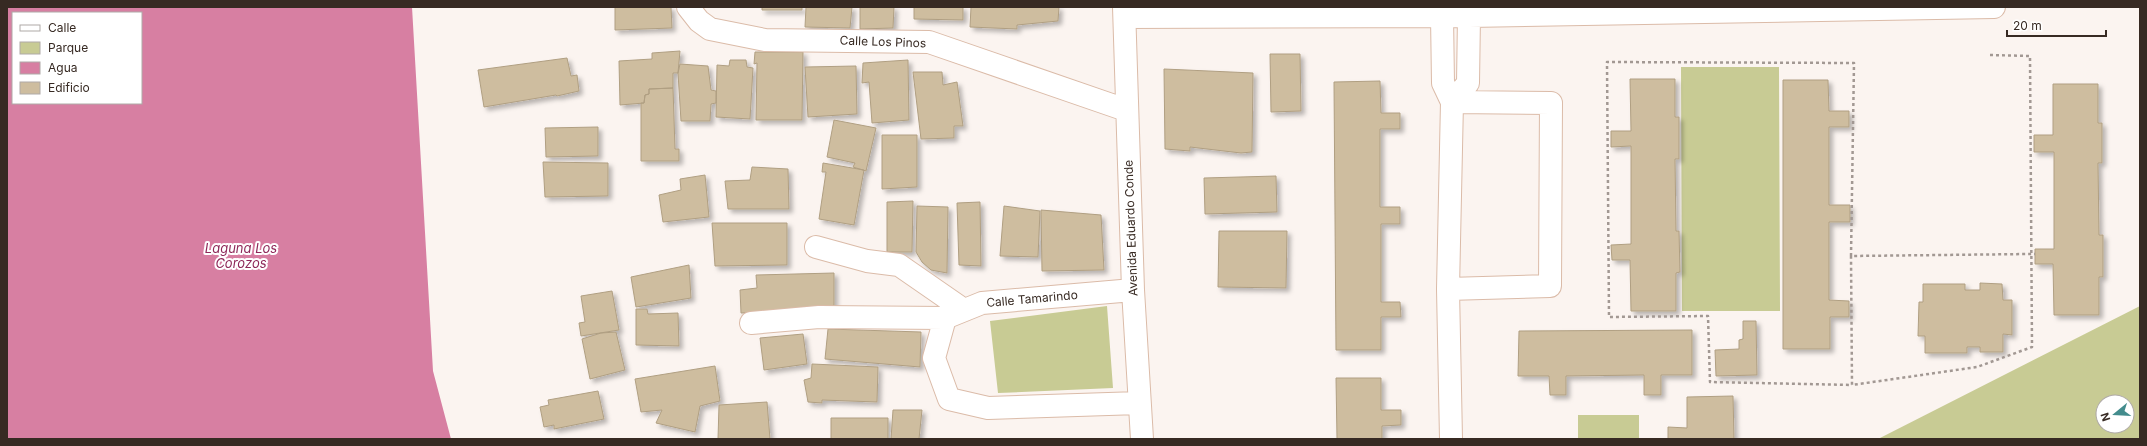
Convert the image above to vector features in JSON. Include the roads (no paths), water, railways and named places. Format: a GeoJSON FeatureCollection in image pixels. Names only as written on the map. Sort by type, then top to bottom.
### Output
{"type":"FeatureCollection","features":[{"type":"Feature","properties":{"kind":"street","name":"Calle Los Pinos"},"geometry":{"type":"LineString","coordinates":[[688,7],[699,21],[710,29],[766,40],[929,42],[1126,110]]}},
{"type":"Feature","properties":{"kind":"street"},"geometry":{"type":"LineString","coordinates":[[1125,12],[1469,16],[1994,7]]}},
{"type":"Feature","properties":{"kind":"street","name":"Avenida Eduardo Conde"},"geometry":{"type":"LineString","coordinates":[[1125,12],[1126,110],[1133,290],[1142,439]]}},
{"type":"Feature","properties":{"kind":"street"},"geometry":{"type":"LineString","coordinates":[[1442,16],[1443,83],[1452,102],[1448,289],[1451,439]]}},
{"type":"Feature","properties":{"kind":"street"},"geometry":{"type":"LineString","coordinates":[[1452,102],[1468,83],[1469,16]]}},
{"type":"Feature","properties":{"kind":"street"},"geometry":{"type":"LineString","coordinates":[[1448,289],[1550,286],[1551,104],[1452,102]]}},
{"type":"Feature","properties":{"kind":"street"},"geometry":{"type":"LineString","coordinates":[[816,247],[867,260],[899,265],[954,314]]}},
{"type":"Feature","properties":{"kind":"street","name":"Calle Tamarindo"},"geometry":{"type":"LineString","coordinates":[[954,314],[982,303],[1133,290]]}},
{"type":"Feature","properties":{"kind":"street"},"geometry":{"type":"LineString","coordinates":[[751,323],[819,317],[954,314]]}},
{"type":"Feature","properties":{"kind":"street"},"geometry":{"type":"LineString","coordinates":[[954,314],[934,358],[949,399],[988,408],[1139,403]]}},
{"type":"Feature","properties":{"kind":"water","name":"Laguna Los Corozos"},"geometry":{"type":"Polygon","coordinates":[[[7,7],[412,7],[433,371],[451,439],[7,439],[7,7]]]}}]}
